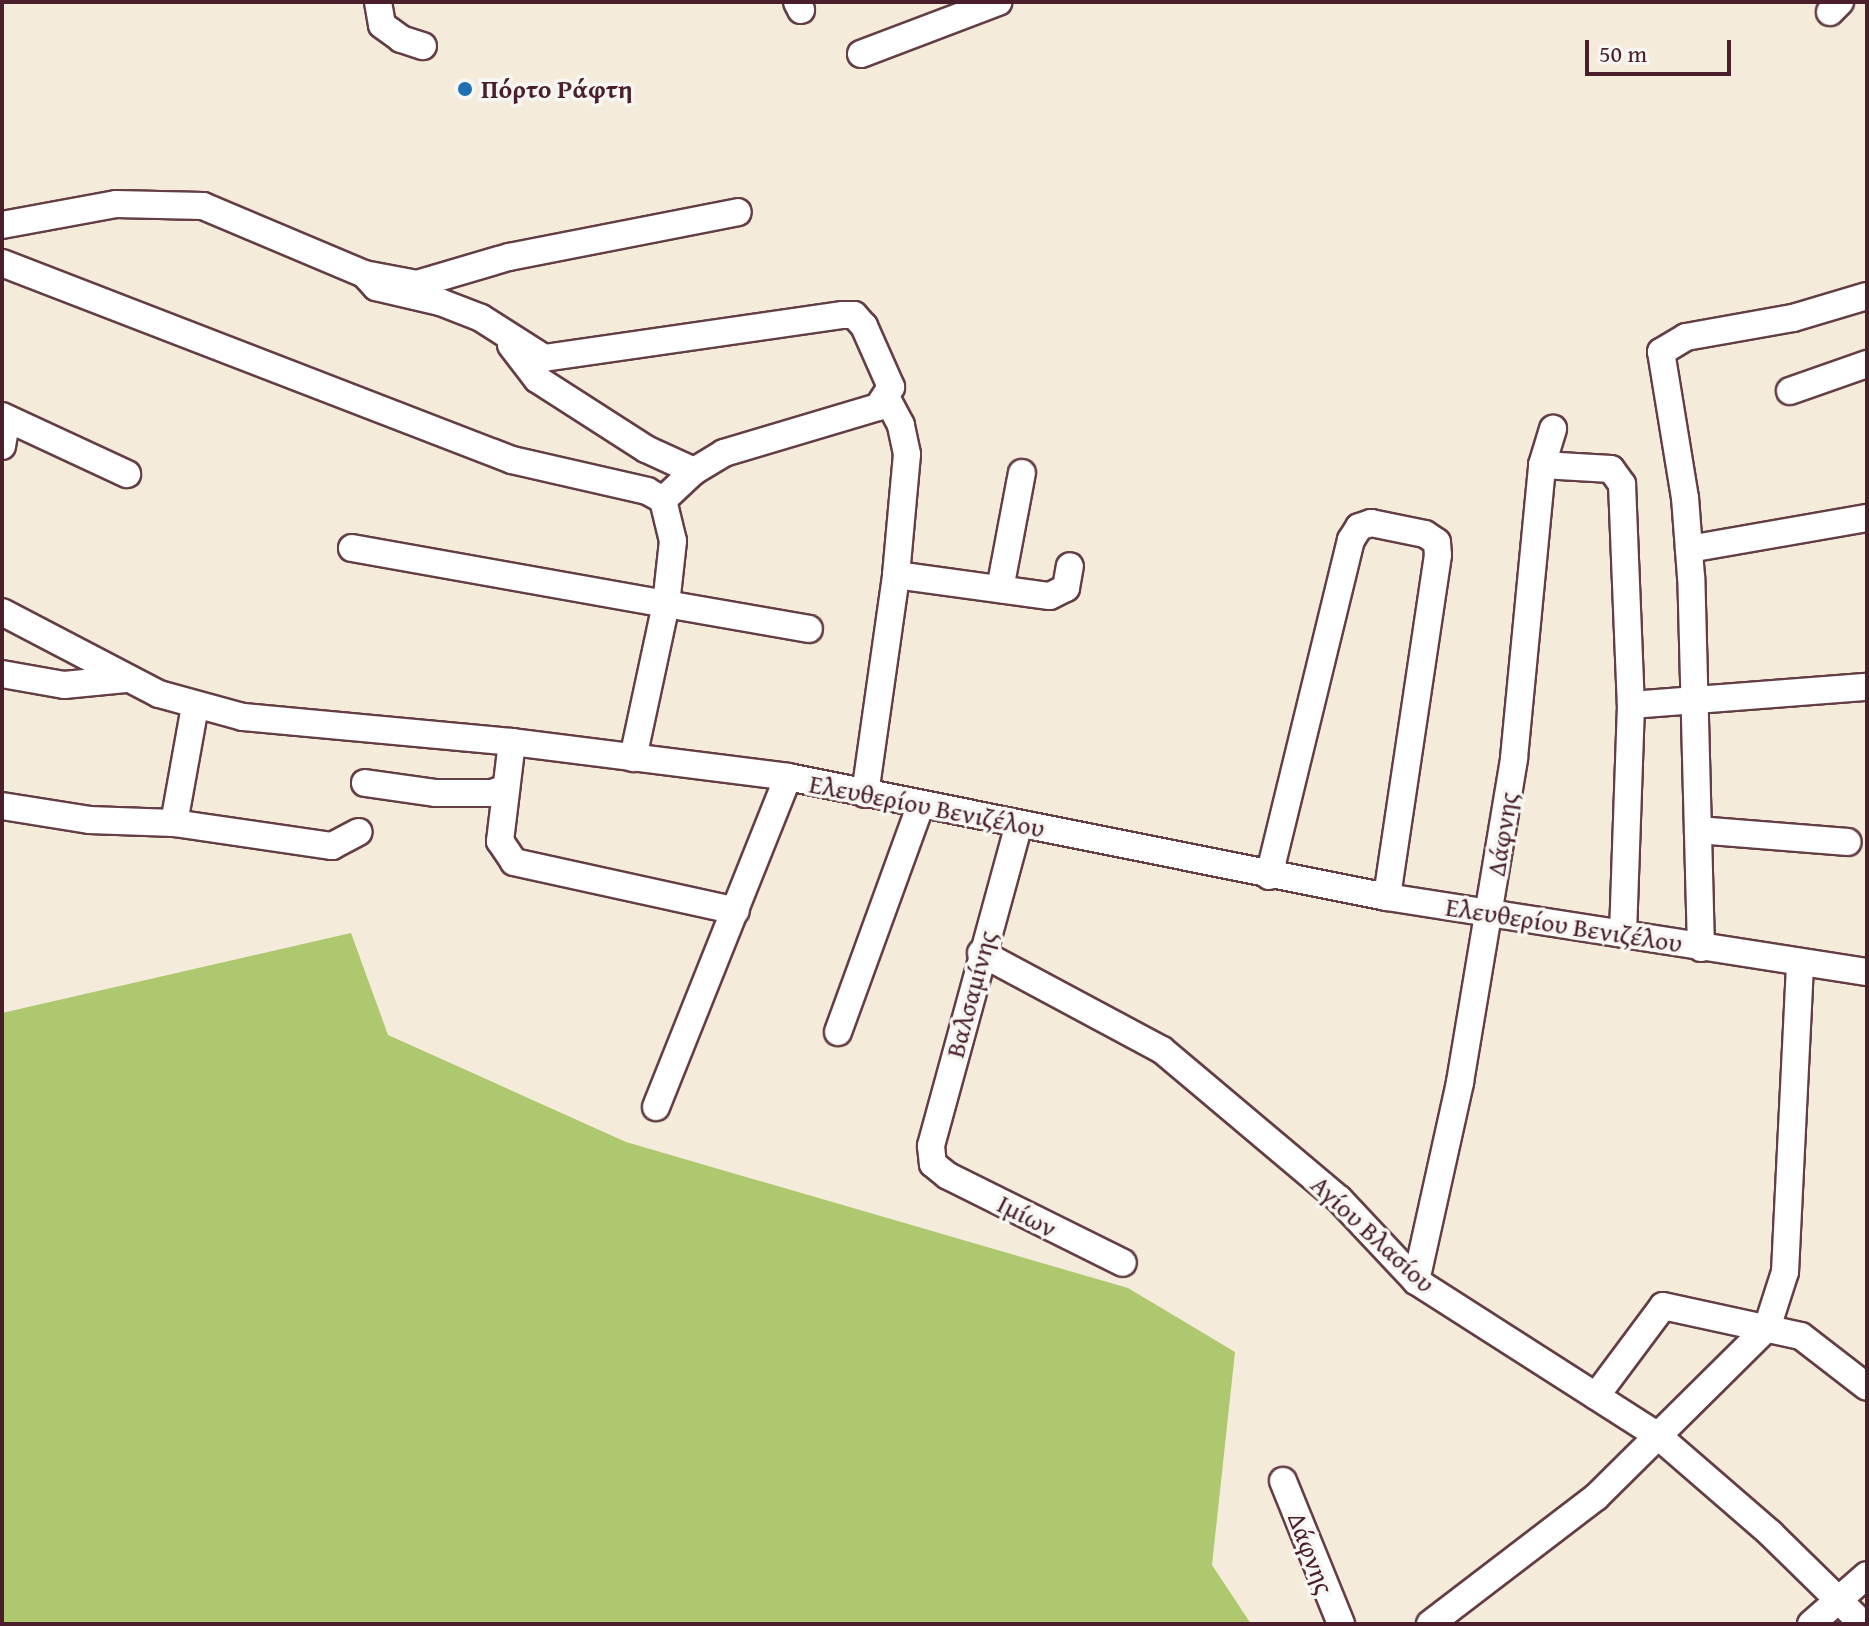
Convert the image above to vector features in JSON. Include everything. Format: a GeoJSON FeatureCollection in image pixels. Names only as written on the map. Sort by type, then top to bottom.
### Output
{"type":"FeatureCollection","features":[{"type":"Feature","properties":{"kind":"street"},"geometry":{"type":"LineString","coordinates":[[378,2],[382,25],[401,39],[423,46]]}},
{"type":"Feature","properties":{"kind":"street"},"geometry":{"type":"LineString","coordinates":[[861,54],[998,2]]}},
{"type":"Feature","properties":{"kind":"street"},"geometry":{"type":"LineString","coordinates":[[2,225],[116,204],[203,206],[364,274],[417,284],[509,257],[738,212]]}},
{"type":"Feature","properties":{"kind":"street"},"geometry":{"type":"LineString","coordinates":[[2,263],[512,460],[622,484],[663,500]]}},
{"type":"Feature","properties":{"kind":"street"},"geometry":{"type":"LineString","coordinates":[[364,274],[376,287],[440,302],[481,318],[544,358],[854,315],[864,326],[891,387],[887,399],[878,407],[759,440],[694,471],[663,500]]}},
{"type":"Feature","properties":{"kind":"street"},"geometry":{"type":"LineString","coordinates":[[1701,948],[1689,549],[1661,352],[1686,337],[1793,318],[1867,296]]}},
{"type":"Feature","properties":{"kind":"street"},"geometry":{"type":"LineString","coordinates":[[508,337],[514,356],[537,379],[646,449],[694,471]]}},
{"type":"Feature","properties":{"kind":"street"},"geometry":{"type":"LineString","coordinates":[[1790,391],[1867,364]]}},
{"type":"Feature","properties":{"kind":"street"},"geometry":{"type":"LineString","coordinates":[[865,794],[896,575],[907,454],[901,425],[887,399]]}},
{"type":"Feature","properties":{"kind":"street"},"geometry":{"type":"LineString","coordinates":[[2,446],[5,417],[46,432],[127,474]]}},
{"type":"Feature","properties":{"kind":"street","name":"Δάφνης"},"geometry":{"type":"LineString","coordinates":[[1416,1281],[1460,1082],[1514,758],[1542,465],[1553,429]]}},
{"type":"Feature","properties":{"kind":"street"},"geometry":{"type":"LineString","coordinates":[[1542,465],[1611,469],[1622,484],[1631,705],[1623,934]]}},
{"type":"Feature","properties":{"kind":"street"},"geometry":{"type":"LineString","coordinates":[[1000,589],[1022,473]]}},
{"type":"Feature","properties":{"kind":"street"},"geometry":{"type":"LineString","coordinates":[[633,758],[640,711],[666,604],[673,541],[663,500]]}},
{"type":"Feature","properties":{"kind":"street"},"geometry":{"type":"LineString","coordinates":[[1689,549],[1867,518]]}},
{"type":"Feature","properties":{"kind":"street"},"geometry":{"type":"LineString","coordinates":[[1269,876],[1351,540],[1359,527],[1371,523],[1425,534],[1437,542],[1438,555],[1387,897]]}},
{"type":"Feature","properties":{"kind":"street"},"geometry":{"type":"LineString","coordinates":[[352,548],[809,629]]}},
{"type":"Feature","properties":{"kind":"street"},"geometry":{"type":"LineString","coordinates":[[896,575],[1050,596],[1066,588],[1070,566]]}},
{"type":"Feature","properties":{"kind":"street","name":"Ελευθερίου Βενιζέλου"},"geometry":{"type":"LineString","coordinates":[[2,612],[126,679],[195,706],[284,722],[512,742],[788,777],[920,807],[1019,824],[1269,876],[1387,897],[1489,910],[1701,948],[1867,972]]}},
{"type":"Feature","properties":{"kind":"street"},"geometry":{"type":"LineString","coordinates":[[2,674],[64,685],[126,679]]}},
{"type":"Feature","properties":{"kind":"street"},"geometry":{"type":"LineString","coordinates":[[1631,705],[1867,687]]}},
{"type":"Feature","properties":{"kind":"street"},"geometry":{"type":"LineString","coordinates":[[174,823],[195,706]]}},
{"type":"Feature","properties":{"kind":"street"},"geometry":{"type":"LineString","coordinates":[[600,753],[640,711]]}},
{"type":"Feature","properties":{"kind":"street"},"geometry":{"type":"LineString","coordinates":[[512,742],[500,841],[514,862],[736,911]]}},
{"type":"Feature","properties":{"kind":"street"},"geometry":{"type":"LineString","coordinates":[[656,1107],[788,777]]}},
{"type":"Feature","properties":{"kind":"street"},"geometry":{"type":"LineString","coordinates":[[365,783],[436,793],[492,793],[506,788]]}},
{"type":"Feature","properties":{"kind":"street"},"geometry":{"type":"LineString","coordinates":[[2,806],[89,820],[174,823],[332,846],[358,832]]}},
{"type":"Feature","properties":{"kind":"street"},"geometry":{"type":"LineString","coordinates":[[838,1032],[920,807]]}},
{"type":"Feature","properties":{"kind":"street","name":"Βαλσαμίνης"},"geometry":{"type":"LineString","coordinates":[[933,1164],[931,1146],[981,953],[1019,824]]}},
{"type":"Feature","properties":{"kind":"street"},"geometry":{"type":"LineString","coordinates":[[1698,830],[1848,842]]}},
{"type":"Feature","properties":{"kind":"street","name":"Αγίου Βλασίου"},"geometry":{"type":"LineString","coordinates":[[981,953],[1162,1050],[1339,1199],[1416,1281],[1657,1435],[1840,1598],[1863,1624]]}},
{"type":"Feature","properties":{"kind":"street"},"geometry":{"type":"LineString","coordinates":[[1430,1624],[1561,1526],[1640,1456],[1657,1435],[1767,1328],[1785,1272],[1800,962]]}},
{"type":"Feature","properties":{"kind":"street","name":"Ιμίων"},"geometry":{"type":"LineString","coordinates":[[933,1164],[1123,1263]]}},
{"type":"Feature","properties":{"kind":"street"},"geometry":{"type":"LineString","coordinates":[[1596,1396],[1663,1306],[1801,1336],[1867,1387]]}},
{"type":"Feature","properties":{"kind":"street","name":"Δάφνης"},"geometry":{"type":"LineString","coordinates":[[1283,1481],[1341,1624]]}},
{"type":"Feature","properties":{"kind":"street"},"geometry":{"type":"LineString","coordinates":[[1811,1624],[1867,1575]]}},
{"type":"Feature","properties":{"kind":"green space"},"geometry":{"type":"Polygon","coordinates":[[[351,933],[388,1035],[626,1142],[1128,1288],[1235,1352],[1212,1565],[1251,1624],[2,1624],[2,1013],[351,933]]]}},
{"type":"Feature","properties":{"kind":"place","name":"Πόρτο Ράφτη"},"geometry":{"type":"Point","coordinates":[465,89]}}]}
